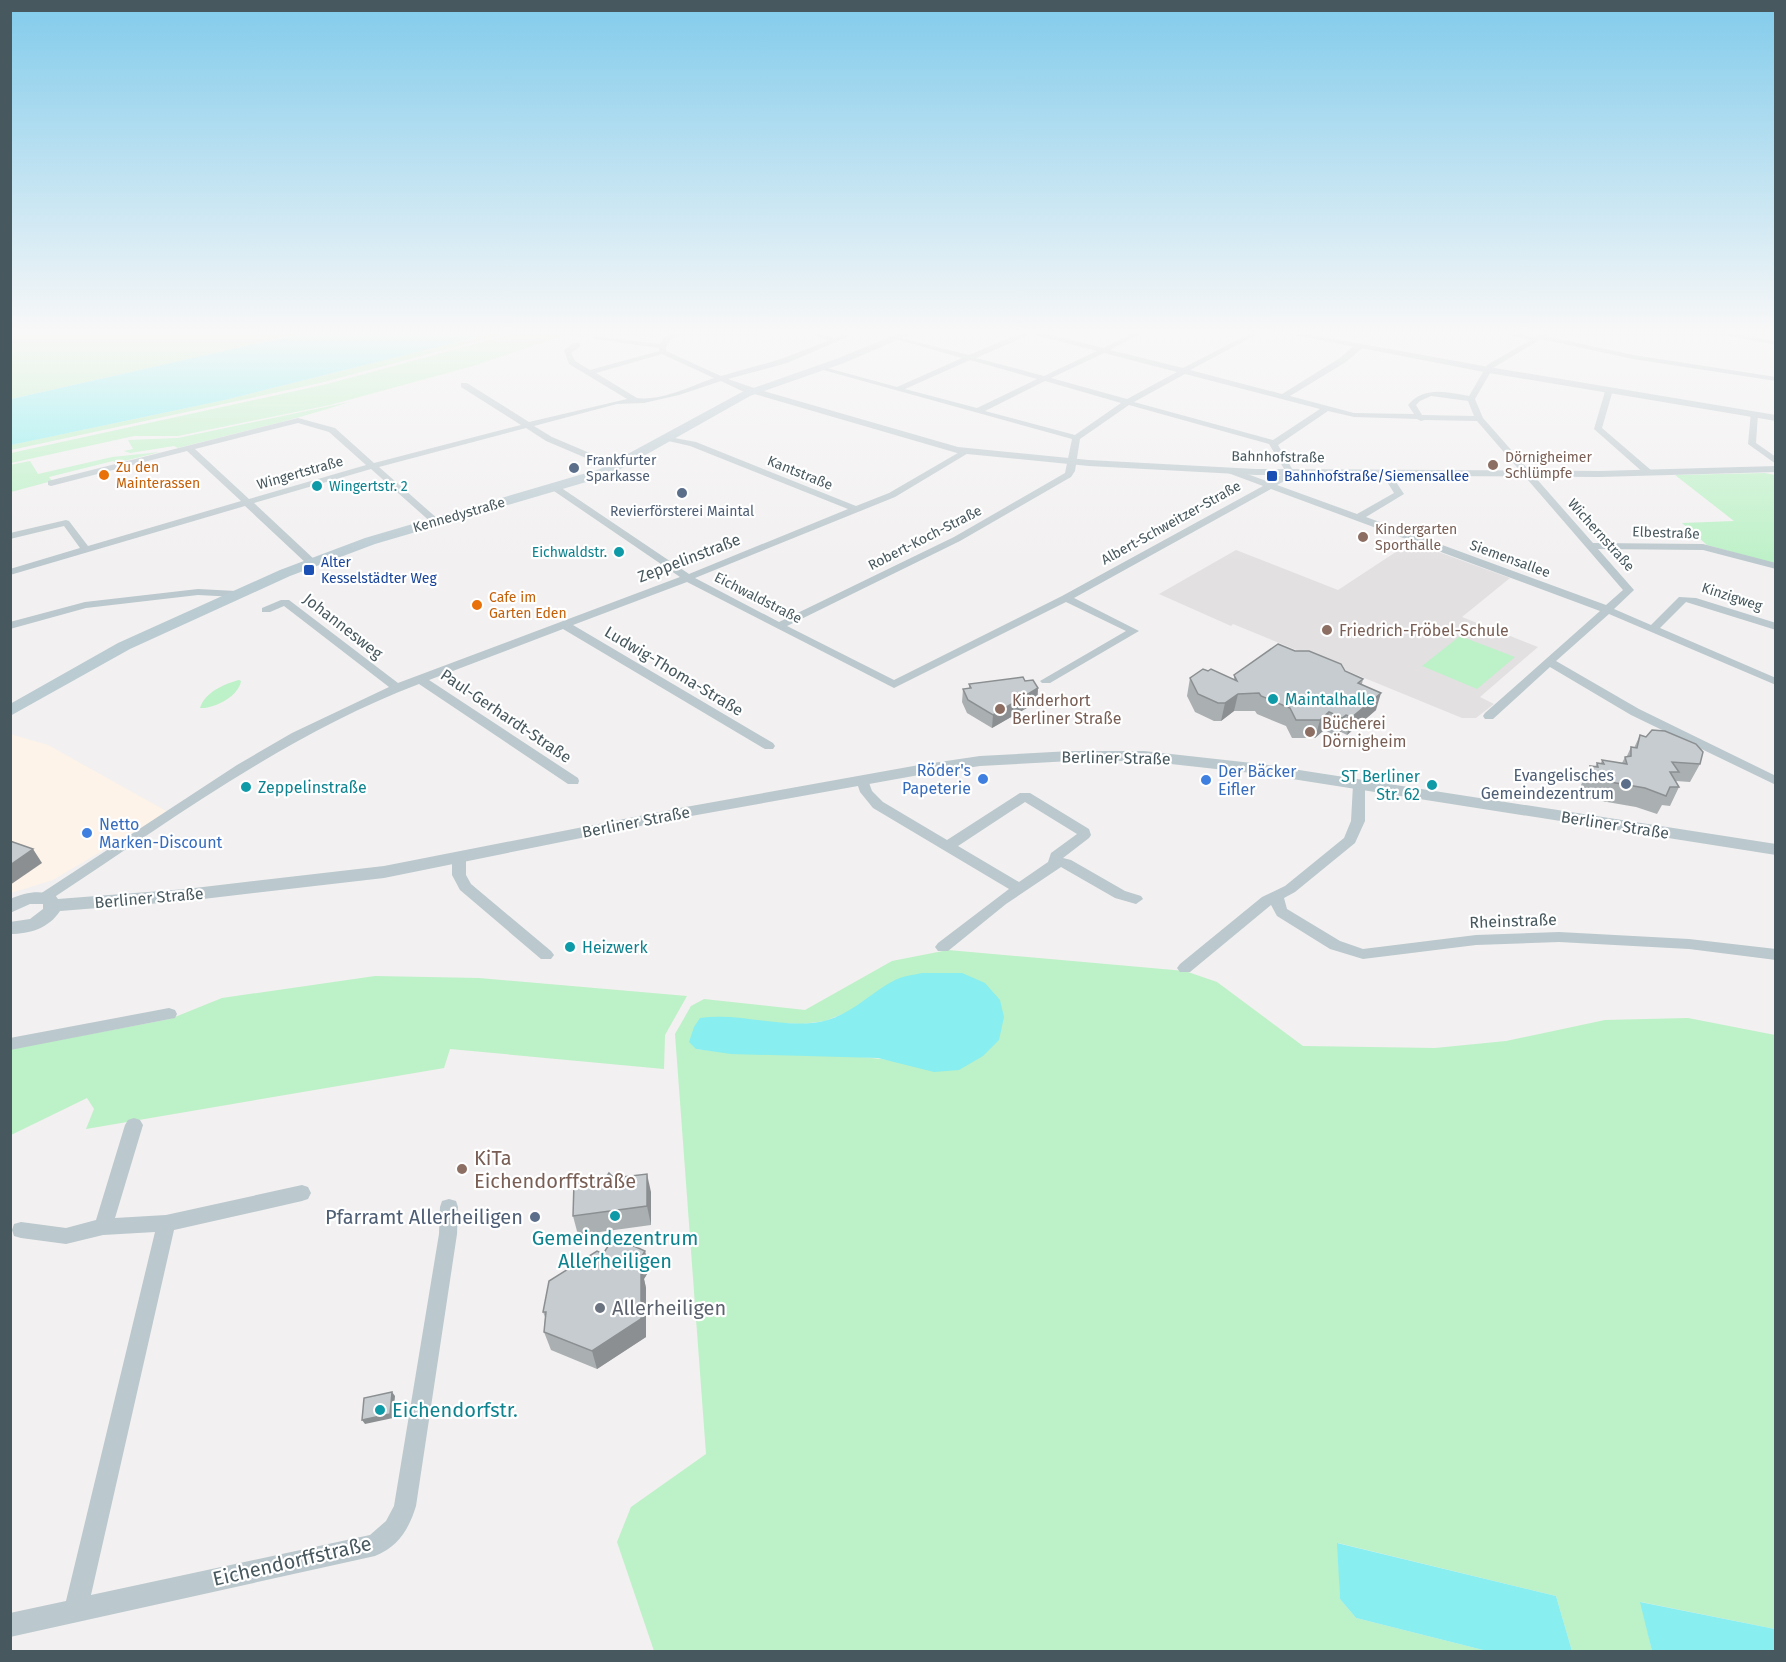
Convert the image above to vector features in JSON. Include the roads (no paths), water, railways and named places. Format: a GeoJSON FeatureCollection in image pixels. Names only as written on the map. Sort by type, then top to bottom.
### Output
{"type":"FeatureCollection","features":[{"type":"Feature","properties":{"kind":"main road","name":"Kennedystraße"},"geometry":{"type":"LineString","coordinates":[[10,711],[124,646],[311,562],[436,522],[554,488],[615,467],[721,409]]}},
{"type":"Feature","properties":{"kind":"street"},"geometry":{"type":"LineString","coordinates":[[500,409],[551,440],[615,467]]}},
{"type":"Feature","properties":{"kind":"street","name":"Wingertstraße"},"geometry":{"type":"LineString","coordinates":[[10,572],[370,466],[591,409]]}},
{"type":"Feature","properties":{"kind":"street","name":"Bahnhofstraße"},"geometry":{"type":"LineString","coordinates":[[815,409],[966,452],[1073,462],[1290,472],[1649,473],[1775,468]]}},
{"type":"Feature","properties":{"kind":"street"},"geometry":{"type":"LineString","coordinates":[[969,409],[1076,438]]}},
{"type":"Feature","properties":{"kind":"street"},"geometry":{"type":"LineString","coordinates":[[978,411],[983,409]]}},
{"type":"Feature","properties":{"kind":"street"},"geometry":{"type":"LineString","coordinates":[[1073,462],[1076,438],[1119,409]]}},
{"type":"Feature","properties":{"kind":"street"},"geometry":{"type":"LineString","coordinates":[[1152,409],[1274,443],[1290,472]]}},
{"type":"Feature","properties":{"kind":"street"},"geometry":{"type":"LineString","coordinates":[[1274,443],[1326,409]]}},
{"type":"Feature","properties":{"kind":"street"},"geometry":{"type":"LineString","coordinates":[[1329,409],[1364,417],[1479,419]]}},
{"type":"Feature","properties":{"kind":"street"},"geometry":{"type":"LineString","coordinates":[[1414,409],[1420,419]]}},
{"type":"Feature","properties":{"kind":"street","name":"Wichernstraße"},"geometry":{"type":"LineString","coordinates":[[1475,409],[1479,419],[1629,590],[1488,716]]}},
{"type":"Feature","properties":{"kind":"street"},"geometry":{"type":"LineString","coordinates":[[1604,409],[1598,429],[1649,473]]}},
{"type":"Feature","properties":{"kind":"street"},"geometry":{"type":"LineString","coordinates":[[1721,409],[1776,418]]}},
{"type":"Feature","properties":{"kind":"street"},"geometry":{"type":"LineString","coordinates":[[1754,414],[1752,444],[1775,468]]}},
{"type":"Feature","properties":{"kind":"street"},"geometry":{"type":"LineString","coordinates":[[51,483],[281,423],[300,421],[332,430],[436,522]]}},
{"type":"Feature","properties":{"kind":"street","name":"Kantstraße"},"geometry":{"type":"LineString","coordinates":[[667,438],[693,444],[855,509]]}},
{"type":"Feature","properties":{"kind":"street"},"geometry":{"type":"LineString","coordinates":[[188,447],[311,562]]}},
{"type":"Feature","properties":{"kind":"street","name":"Zeppelinstraße"},"geometry":{"type":"LineString","coordinates":[[49,901],[241,768],[296,736],[397,688],[687,578],[892,495],[966,452]]}},
{"type":"Feature","properties":{"kind":"street","name":"Robert-Koch-Straße"},"geometry":{"type":"LineString","coordinates":[[779,626],[957,540],[1068,475],[1073,462]]}},
{"type":"Feature","properties":{"kind":"street","name":"Siemensallee"},"geometry":{"type":"LineString","coordinates":[[1231,471],[1608,610],[1776,682]]}},
{"type":"Feature","properties":{"kind":"street","name":"Albert-Schweitzer-Straße"},"geometry":{"type":"LineString","coordinates":[[894,685],[1066,598],[1270,486],[1290,472]]}},
{"type":"Feature","properties":{"kind":"street"},"geometry":{"type":"LineString","coordinates":[[1358,518],[1399,494],[1385,472]]}},
{"type":"Feature","properties":{"kind":"street","name":"Eichwaldstraße"},"geometry":{"type":"LineString","coordinates":[[554,488],[687,578],[894,685]]}},
{"type":"Feature","properties":{"kind":"street"},"geometry":{"type":"LineString","coordinates":[[10,537],[66,523],[86,550]]}},
{"type":"Feature","properties":{"kind":"street","name":"Elbestraße"},"geometry":{"type":"LineString","coordinates":[[1590,546],[1703,547],[1776,566]]}},
{"type":"Feature","properties":{"kind":"street"},"geometry":{"type":"LineString","coordinates":[[10,626],[85,604],[198,592],[236,594]]}},
{"type":"Feature","properties":{"kind":"street"},"geometry":{"type":"LineString","coordinates":[[1046,681],[1134,631],[1066,598]]}},
{"type":"Feature","properties":{"kind":"street","name":"Kinzigweg"},"geometry":{"type":"LineString","coordinates":[[1654,628],[1683,599],[1776,627]]}},
{"type":"Feature","properties":{"kind":"street","name":"Johannesweg"},"geometry":{"type":"LineString","coordinates":[[266,610],[285,602],[397,688]]}},
{"type":"Feature","properties":{"kind":"street","name":"Ludwig-Thoma-Straße"},"geometry":{"type":"LineString","coordinates":[[562,624],[769,746]]}},
{"type":"Feature","properties":{"kind":"street"},"geometry":{"type":"LineString","coordinates":[[1549,662],[1635,712],[1776,781]]}},
{"type":"Feature","properties":{"kind":"street","name":"Paul-Gerhardt-Straße"},"geometry":{"type":"LineString","coordinates":[[420,679],[573,781]]}},
{"type":"Feature","properties":{"kind":"street","name":"Berliner Straße"},"geometry":{"type":"LineString","coordinates":[[10,907],[27,899],[49,901],[162,898],[384,872],[680,813],[980,761],[1111,755],[1225,764],[1776,850]]}},
{"type":"Feature","properties":{"kind":"street"},"geometry":{"type":"LineString","coordinates":[[862,780],[866,792],[878,805],[1018,888]]}},
{"type":"Feature","properties":{"kind":"street"},"geometry":{"type":"LineString","coordinates":[[1185,968],[1267,900],[1290,889],[1350,840],[1358,821],[1359,785]]}},
{"type":"Feature","properties":{"kind":"street"},"geometry":{"type":"LineString","coordinates":[[948,846],[1025,796],[1082,829],[1084,835],[1056,856],[1055,863]]}},
{"type":"Feature","properties":{"kind":"street"},"geometry":{"type":"LineString","coordinates":[[459,858],[459,875],[465,887],[546,955]]}},
{"type":"Feature","properties":{"kind":"street"},"geometry":{"type":"LineString","coordinates":[[943,947],[1018,888],[1055,863],[1066,863],[1120,895],[1136,899]]}},
{"type":"Feature","properties":{"kind":"street","name":"Rheinstraße"},"geometry":{"type":"LineString","coordinates":[[1277,895],[1278,905],[1282,912],[1335,945],[1363,954],[1476,940],[1568,937],[1689,944],[1776,955]]}},
{"type":"Feature","properties":{"kind":"street"},"geometry":{"type":"LineString","coordinates":[[10,928],[35,924],[48,914],[49,901]]}},
{"type":"Feature","properties":{"kind":"street"},"geometry":{"type":"LineString","coordinates":[[10,1044],[169,1014]]}},
{"type":"Feature","properties":{"kind":"street"},"geometry":{"type":"LineString","coordinates":[[103,1227],[134,1125]]}},
{"type":"Feature","properties":{"kind":"street"},"geometry":{"type":"LineString","coordinates":[[21,1230],[66,1236],[103,1227],[166,1223],[302,1193]]}},
{"type":"Feature","properties":{"kind":"street","name":"Eichendorffstraße"},"geometry":{"type":"LineString","coordinates":[[10,1625],[375,1545],[392,1532],[401,1522],[405,1506],[448,1234],[449,1207]]}},
{"type":"Feature","properties":{"kind":"street"},"geometry":{"type":"LineString","coordinates":[[76,1609],[166,1223]]}},
{"type":"Feature","properties":{"kind":"water"},"geometry":{"type":"Polygon","coordinates":[[[11,409],[184,409],[11,445],[11,409]]]}},
{"type":"Feature","properties":{"kind":"water"},"geometry":{"type":"Polygon","coordinates":[[[922,973],[962,973],[985,983],[1000,1000],[1004,1017],[999,1040],[983,1056],[959,1070],[934,1072],[878,1058],[731,1054],[696,1049],[689,1042],[700,1018],[731,1017],[793,1023],[824,1021],[852,1008],[895,980],[922,973]]]}},
{"type":"Feature","properties":{"kind":"water"},"geometry":{"type":"Polygon","coordinates":[[[1337,1543],[1556,1596],[1572,1651],[1487,1651],[1356,1618],[1340,1599],[1337,1543]]]}},
{"type":"Feature","properties":{"kind":"water"},"geometry":{"type":"Polygon","coordinates":[[[1640,1602],[1775,1629],[1775,1651],[1652,1651],[1640,1602]]]}},
{"type":"Feature","properties":{"kind":"place","name":"Dörnigheimer Schlümpfe"},"geometry":{"type":"Point","coordinates":[1493,465]}},
{"type":"Feature","properties":{"kind":"place","name":"Frankfurter Sparkasse"},"geometry":{"type":"Point","coordinates":[574,468]}},
{"type":"Feature","properties":{"kind":"place","name":"Zu den Mainterassen"},"geometry":{"type":"Point","coordinates":[104,475]}},
{"type":"Feature","properties":{"kind":"place","name":"Bahnhofstraße/Siemensallee"},"geometry":{"type":"Point","coordinates":[1272,476]}},
{"type":"Feature","properties":{"kind":"place","name":"Wingertstr. 2"},"geometry":{"type":"Point","coordinates":[317,486]}},
{"type":"Feature","properties":{"kind":"place","name":"Revierförsterei Maintal"},"geometry":{"type":"Point","coordinates":[682,493]}},
{"type":"Feature","properties":{"kind":"place","name":"Kindergarten Sporthalle"},"geometry":{"type":"Point","coordinates":[1363,537]}},
{"type":"Feature","properties":{"kind":"place","name":"Eichwaldstr."},"geometry":{"type":"Point","coordinates":[619,552]}},
{"type":"Feature","properties":{"kind":"place","name":"Alter Kesselstädter Weg"},"geometry":{"type":"Point","coordinates":[309,570]}},
{"type":"Feature","properties":{"kind":"place","name":"Cafe im Garten Eden"},"geometry":{"type":"Point","coordinates":[477,605]}},
{"type":"Feature","properties":{"kind":"place","name":"Friedrich-Fröbel-Schule"},"geometry":{"type":"Point","coordinates":[1327,630]}},
{"type":"Feature","properties":{"kind":"place","name":"Maintalhalle"},"geometry":{"type":"Point","coordinates":[1273,699]}},
{"type":"Feature","properties":{"kind":"place","name":"Kinderhort Berliner Straße"},"geometry":{"type":"Point","coordinates":[1000,709]}},
{"type":"Feature","properties":{"kind":"place","name":"Bücherei Dörnigheim"},"geometry":{"type":"Point","coordinates":[1310,732]}},
{"type":"Feature","properties":{"kind":"place","name":"Röder's Papeterie"},"geometry":{"type":"Point","coordinates":[983,779]}},
{"type":"Feature","properties":{"kind":"place","name":"Der Bäcker Eifler"},"geometry":{"type":"Point","coordinates":[1206,780]}},
{"type":"Feature","properties":{"kind":"place","name":"Evangelisches Gemeindezentrum"},"geometry":{"type":"Point","coordinates":[1626,784]}},
{"type":"Feature","properties":{"kind":"place","name":"ST Berliner Str. 62"},"geometry":{"type":"Point","coordinates":[1432,785]}},
{"type":"Feature","properties":{"kind":"place","name":"Zeppelinstraße"},"geometry":{"type":"Point","coordinates":[246,787]}},
{"type":"Feature","properties":{"kind":"place","name":"Netto Marken-Discount"},"geometry":{"type":"Point","coordinates":[87,833]}},
{"type":"Feature","properties":{"kind":"place","name":"Heizwerk"},"geometry":{"type":"Point","coordinates":[570,947]}},
{"type":"Feature","properties":{"kind":"place","name":"KiTa Eichendorffstraße"},"geometry":{"type":"Point","coordinates":[462,1169]}},
{"type":"Feature","properties":{"kind":"place","name":"Gemeindezentrum Allerheiligen"},"geometry":{"type":"Point","coordinates":[615,1216]}},
{"type":"Feature","properties":{"kind":"place","name":"Pfarramt Allerheiligen"},"geometry":{"type":"Point","coordinates":[535,1217]}},
{"type":"Feature","properties":{"kind":"place","name":"Allerheiligen"},"geometry":{"type":"Point","coordinates":[600,1308]}},
{"type":"Feature","properties":{"kind":"place","name":"Eichendorfstr."},"geometry":{"type":"Point","coordinates":[380,1410]}}]}
